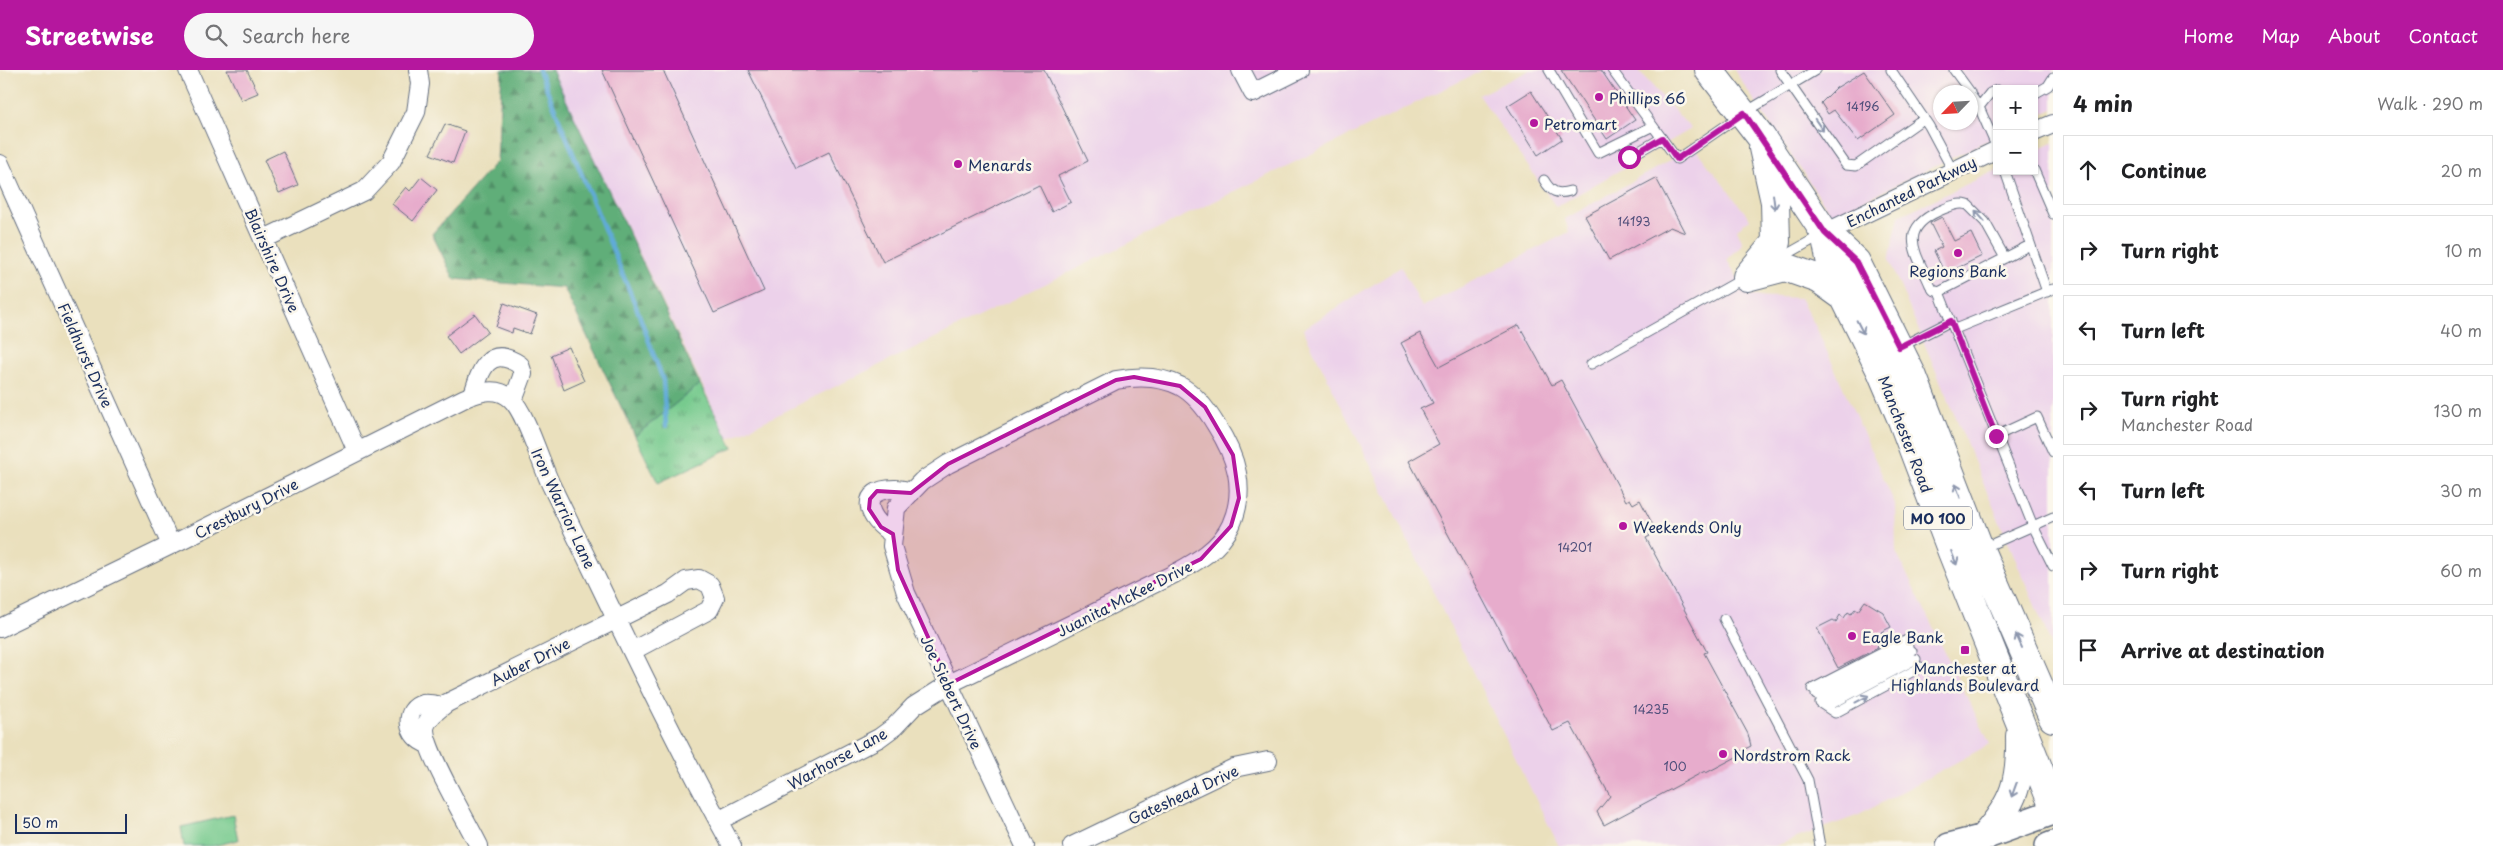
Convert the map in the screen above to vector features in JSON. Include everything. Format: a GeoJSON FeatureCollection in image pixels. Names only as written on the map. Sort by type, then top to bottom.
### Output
{"type":"FeatureCollection","features":[{"type":"Feature","properties":{"kind":"main road","name":"Manchester Road"},"geometry":{"type":"LineString","coordinates":[[1709,70],[1744,113],[1825,233],[1856,262],[1899,347],[1941,444],[1980,550],[2053,718]]}},
{"type":"Feature","properties":{"kind":"main road"},"geometry":{"type":"LineString","coordinates":[[1747,277],[1776,242],[1774,202],[1761,137]]}},
{"type":"Feature","properties":{"kind":"main road","name":"Manchester Road"},"geometry":{"type":"LineString","coordinates":[[1825,233],[1832,274],[1881,371],[1902,420],[2053,805]]}},
{"type":"Feature","properties":{"kind":"main road"},"geometry":{"type":"LineString","coordinates":[[1747,277],[1785,267],[1819,279],[1845,298]]}},
{"type":"Feature","properties":{"kind":"main road"},"geometry":{"type":"LineString","coordinates":[[1984,836],[2002,817],[2014,791],[2021,769],[2020,724]]}},
{"type":"Feature","properties":{"kind":"street","name":"Blairshire Drive"},"geometry":{"type":"LineString","coordinates":[[188,70],[357,451]]}},
{"type":"Feature","properties":{"kind":"street"},"geometry":{"type":"LineString","coordinates":[[264,239],[364,190],[391,162],[416,112],[420,84],[418,70]]}},
{"type":"Feature","properties":{"kind":"street"},"geometry":{"type":"LineString","coordinates":[[1241,70],[1253,94],[1299,70]]}},
{"type":"Feature","properties":{"kind":"street"},"geometry":{"type":"LineString","coordinates":[[2038,130],[2053,124]]}},
{"type":"Feature","properties":{"kind":"street","name":"Enchanted Parkway"},"geometry":{"type":"LineString","coordinates":[[1825,233],[1993,151]]}},
{"type":"Feature","properties":{"kind":"street","name":"Fieldhurst Drive"},"geometry":{"type":"LineString","coordinates":[[0,164],[171,546]]}},
{"type":"Feature","properties":{"kind":"street"},"geometry":{"type":"LineString","coordinates":[[473,395],[481,369],[487,362],[498,358],[509,359],[520,365],[523,374],[512,400]]}},
{"type":"Feature","properties":{"kind":"street","name":"Juanita McKee Drive"},"geometry":{"type":"LineString","coordinates":[[896,508],[922,481],[948,464],[1116,380],[1134,377],[1152,378],[1180,386],[1205,407],[1233,455],[1238,473],[1239,498],[1231,526],[1218,544],[1201,559],[949,684]]}},
{"type":"Feature","properties":{"kind":"street","name":"Crestbury Drive"},"geometry":{"type":"LineString","coordinates":[[0,628],[171,546],[357,451],[473,395],[482,391],[493,391],[512,400]]}},
{"type":"Feature","properties":{"kind":"street","name":"Iron Warrior Lane"},"geometry":{"type":"LineString","coordinates":[[512,400],[518,408],[545,472],[632,651],[732,846]]}},
{"type":"Feature","properties":{"kind":"street"},"geometry":{"type":"LineString","coordinates":[[892,534],[881,528],[873,518],[869,509],[870,500],[877,491],[887,489],[906,489],[911,493]]}},
{"type":"Feature","properties":{"kind":"street","name":"Joe Siebert Drive"},"geometry":{"type":"LineString","coordinates":[[896,508],[892,546],[898,570],[1025,846]]}},
{"type":"Feature","properties":{"kind":"street"},"geometry":{"type":"LineString","coordinates":[[616,618],[668,594],[693,579],[699,578],[710,585],[715,598],[709,610],[632,651]]}},
{"type":"Feature","properties":{"kind":"street","name":"Auber Drive"},"geometry":{"type":"LineString","coordinates":[[479,846],[428,744],[425,729],[428,719],[444,706],[616,618]]}},
{"type":"Feature","properties":{"kind":"street","name":"Warhorse Lane"},"geometry":{"type":"LineString","coordinates":[[718,820],[879,738],[894,727],[914,706],[949,684]]}},
{"type":"Feature","properties":{"kind":"street","name":"Gateshead Drive"},"geometry":{"type":"LineString","coordinates":[[1072,846],[1234,768],[1268,761]]}},
{"type":"Feature","properties":{"kind":"street"},"geometry":{"type":"LineString","coordinates":[[1949,846],[2053,812]]}},
{"type":"Feature","properties":{"kind":"street"},"geometry":{"type":"LineString","coordinates":[[2048,846],[2053,844]]}},
{"type":"Feature","properties":{"kind":"lane"},"geometry":{"type":"LineString","coordinates":[[1549,70],[1598,153],[1653,126]]}},
{"type":"Feature","properties":{"kind":"lane"},"geometry":{"type":"LineString","coordinates":[[1612,70],[1677,159],[1744,113],[1816,70]]}},
{"type":"Feature","properties":{"kind":"lane"},"geometry":{"type":"LineString","coordinates":[[1780,70],[1846,165],[1856,166],[1924,118]]}},
{"type":"Feature","properties":{"kind":"lane"},"geometry":{"type":"LineString","coordinates":[[1891,70],[1924,118],[1953,171]]}},
{"type":"Feature","properties":{"kind":"lane"},"geometry":{"type":"LineString","coordinates":[[1954,70],[1964,85]]}},
{"type":"Feature","properties":{"kind":"lane"},"geometry":{"type":"LineString","coordinates":[[2038,92],[2048,86],[2053,78]]}},
{"type":"Feature","properties":{"kind":"lane"},"geometry":{"type":"LineString","coordinates":[[1993,92],[1979,107],[1993,140]]}},
{"type":"Feature","properties":{"kind":"lane"},"geometry":{"type":"LineString","coordinates":[[1629,157],[1662,138]]}},
{"type":"Feature","properties":{"kind":"lane"},"geometry":{"type":"LineString","coordinates":[[1899,347],[1953,325],[2050,290],[2030,245],[2006,175]]}},
{"type":"Feature","properties":{"kind":"lane"},"geometry":{"type":"LineString","coordinates":[[2036,175],[2053,214]]}},
{"type":"Feature","properties":{"kind":"lane"},"geometry":{"type":"LineString","coordinates":[[1544,180],[1554,192],[1560,194],[1570,191]]}},
{"type":"Feature","properties":{"kind":"lane"},"geometry":{"type":"LineString","coordinates":[[2004,258],[1985,222],[1968,205],[1954,204],[1924,218],[1916,226],[1914,246],[1930,285],[1933,290],[1938,292],[1953,325],[2033,526],[2053,566]]}},
{"type":"Feature","properties":{"kind":"lane"},"geometry":{"type":"LineString","coordinates":[[1591,364],[1825,233]]}},
{"type":"Feature","properties":{"kind":"lane"},"geometry":{"type":"LineString","coordinates":[[1938,292],[2030,245]]}},
{"type":"Feature","properties":{"kind":"lane"},"geometry":{"type":"LineString","coordinates":[[1996,436],[2037,417],[2053,452]]}},
{"type":"Feature","properties":{"kind":"lane"},"geometry":{"type":"LineString","coordinates":[[1980,550],[2053,517]]}},
{"type":"Feature","properties":{"kind":"lane"},"geometry":{"type":"LineString","coordinates":[[1724,619],[1808,780],[1820,846]]}},
{"type":"Feature","properties":{"kind":"lane"},"geometry":{"type":"LineString","coordinates":[[1818,698],[1912,648],[1818,698]]}},
{"type":"Feature","properties":{"kind":"lane"},"geometry":{"type":"LineString","coordinates":[[1818,698],[1835,713],[1921,667]]}},
{"type":"Feature","properties":{"kind":"highlighted area"},"geometry":{"type":"Polygon","coordinates":[[[1134,377],[1180,386],[1205,407],[1233,455],[1239,498],[1231,526],[1201,559],[949,684],[898,570],[893,534],[881,527],[869,509],[870,499],[877,491],[911,493],[948,464],[1116,380],[1134,377]]]}},
{"type":"Feature","properties":{"kind":"shaded area"},"geometry":{"type":"Polygon","coordinates":[[[552,70],[1483,70],[728,439],[552,70]]]}},
{"type":"Feature","properties":{"kind":"shaded area"},"geometry":{"type":"Polygon","coordinates":[[[1530,70],[1638,70],[1691,129],[1556,207],[1479,95],[1530,70]]]}},
{"type":"Feature","properties":{"kind":"shaded area"},"geometry":{"type":"Polygon","coordinates":[[[1734,70],[2053,70],[2053,109],[2038,116],[2038,85],[1993,85],[1993,138],[1832,216],[1734,70]]]}},
{"type":"Feature","properties":{"kind":"shaded area"},"geometry":{"type":"Polygon","coordinates":[[[2053,143],[2053,648],[1889,260],[1899,216],[1993,172],[1993,175],[2038,175],[2038,150],[2053,143]]]}},
{"type":"Feature","properties":{"kind":"shaded area"},"geometry":{"type":"Polygon","coordinates":[[[1694,147],[1750,219],[1737,229],[1743,244],[1727,260],[1748,296],[1800,298],[1817,329],[1895,504],[1896,552],[1990,744],[1859,815],[1775,846],[1559,846],[1303,329],[1401,267],[1422,307],[1569,232],[1565,219],[1694,147]]]}},
{"type":"Feature","properties":{"kind":"green space"},"geometry":{"type":"Polygon","coordinates":[[[502,70],[552,70],[700,384],[635,436],[564,288],[454,279],[432,234],[497,161],[502,70]]]}},
{"type":"Feature","properties":{"kind":"green space"},"geometry":{"type":"Polygon","coordinates":[[[700,384],[733,448],[658,483],[635,436],[700,384]]]}},
{"type":"Feature","properties":{"kind":"green space"},"geometry":{"type":"Polygon","coordinates":[[[233,815],[238,840],[213,846],[184,846],[181,827],[233,815]]]}},
{"type":"Feature","properties":{"kind":"building"},"geometry":{"type":"Polygon","coordinates":[[[227,70],[247,70],[258,93],[241,100],[227,70]]]}},
{"type":"Feature","properties":{"kind":"building"},"geometry":{"type":"Polygon","coordinates":[[[602,70],[663,70],[764,291],[714,313],[602,70]]]}},
{"type":"Feature","properties":{"kind":"building","name":"Menards"},"geometry":{"type":"Polygon","coordinates":[[[748,70],[1044,70],[1088,161],[1058,176],[1071,202],[1052,212],[1039,185],[883,262],[829,152],[796,168],[748,70]]]}},
{"type":"Feature","properties":{"kind":"building","name":"Phillips 66"},"geometry":{"type":"Polygon","coordinates":[[[1561,70],[1601,70],[1635,120],[1607,139],[1561,70]]]}},
{"type":"Feature","properties":{"kind":"building"},"geometry":{"type":"Polygon","coordinates":[[[1864,71],[1895,115],[1858,141],[1834,110],[1828,114],[1821,103],[1836,88],[1864,71]]]}},
{"type":"Feature","properties":{"kind":"building","name":"Petromart"},"geometry":{"type":"Polygon","coordinates":[[[1531,91],[1562,139],[1538,155],[1507,106],[1531,91]]]}},
{"type":"Feature","properties":{"kind":"building"},"geometry":{"type":"Polygon","coordinates":[[[445,124],[465,131],[453,163],[430,154],[445,124]]]}},
{"type":"Feature","properties":{"kind":"building"},"geometry":{"type":"Polygon","coordinates":[[[283,151],[298,185],[279,193],[264,160],[283,151]]]}},
{"type":"Feature","properties":{"kind":"building"},"geometry":{"type":"Polygon","coordinates":[[[421,177],[437,190],[413,221],[392,204],[406,187],[410,191],[421,177]]]}},
{"type":"Feature","properties":{"kind":"building"},"geometry":{"type":"Polygon","coordinates":[[[1656,178],[1685,233],[1670,227],[1609,260],[1585,216],[1656,178]]]}},
{"type":"Feature","properties":{"kind":"building","name":"Regions Bank"},"geometry":{"type":"Polygon","coordinates":[[[1942,217],[1954,241],[1971,233],[1982,256],[1945,274],[1934,251],[1942,247],[1930,223],[1942,217]]]}},
{"type":"Feature","properties":{"kind":"building"},"geometry":{"type":"Polygon","coordinates":[[[504,303],[537,315],[530,334],[513,328],[512,333],[496,327],[504,303]]]}},
{"type":"Feature","properties":{"kind":"building"},"geometry":{"type":"Polygon","coordinates":[[[475,314],[488,332],[459,354],[446,336],[475,314]]]}},
{"type":"Feature","properties":{"kind":"building"},"geometry":{"type":"Polygon","coordinates":[[[1519,325],[1552,385],[1561,380],[1626,501],[1630,499],[1633,504],[1640,500],[1654,527],[1647,530],[1650,536],[1646,538],[1707,652],[1704,653],[1748,734],[1751,746],[1741,751],[1742,754],[1706,773],[1705,771],[1604,825],[1597,812],[1610,796],[1570,723],[1553,731],[1409,461],[1439,444],[1420,409],[1433,403],[1401,343],[1420,333],[1439,367],[1519,325]]]}},
{"type":"Feature","properties":{"kind":"building"},"geometry":{"type":"Polygon","coordinates":[[[569,347],[584,381],[564,390],[551,355],[569,347]]]}},
{"type":"Feature","properties":{"kind":"building","name":"Eagle Bank"},"geometry":{"type":"Polygon","coordinates":[[[1865,601],[1883,612],[1891,627],[1881,632],[1886,641],[1877,646],[1878,648],[1838,668],[1817,628],[1833,620],[1836,622],[1840,615],[1844,618],[1848,612],[1851,614],[1855,609],[1858,611],[1865,601]]]}},
{"type":"Feature","properties":{"kind":"waterway"},"geometry":{"type":"LineString","coordinates":[[539,70],[637,309],[663,380],[666,426]]}},
{"type":"Feature","properties":{"kind":"place","name":"Phillips 66"},"geometry":{"type":"Point","coordinates":[1599,97]}},
{"type":"Feature","properties":{"kind":"place","name":"Petromart"},"geometry":{"type":"Point","coordinates":[1534,123]}},
{"type":"Feature","properties":{"kind":"place","name":"Menards"},"geometry":{"type":"Point","coordinates":[958,164]}},
{"type":"Feature","properties":{"kind":"place","name":"Regions Bank"},"geometry":{"type":"Point","coordinates":[1958,253]}},
{"type":"Feature","properties":{"kind":"place","name":"Weekends Only"},"geometry":{"type":"Point","coordinates":[1623,526]}},
{"type":"Feature","properties":{"kind":"place","name":"Eagle Bank"},"geometry":{"type":"Point","coordinates":[1852,636]}},
{"type":"Feature","properties":{"kind":"place","name":"Manchester at Highlands Boulevard"},"geometry":{"type":"Point","coordinates":[1965,650]}},
{"type":"Feature","properties":{"kind":"place","name":"Nordstrom Rack"},"geometry":{"type":"Point","coordinates":[1723,754]}},
{"type":"Feature","properties":{"kind":"route"},"geometry":{"type":"LineString","coordinates":[[1629,157],[1662,138],[1677,159],[1744,113],[1825,233],[1856,262],[1899,347],[1951,321],[1996,436]]}}]}
